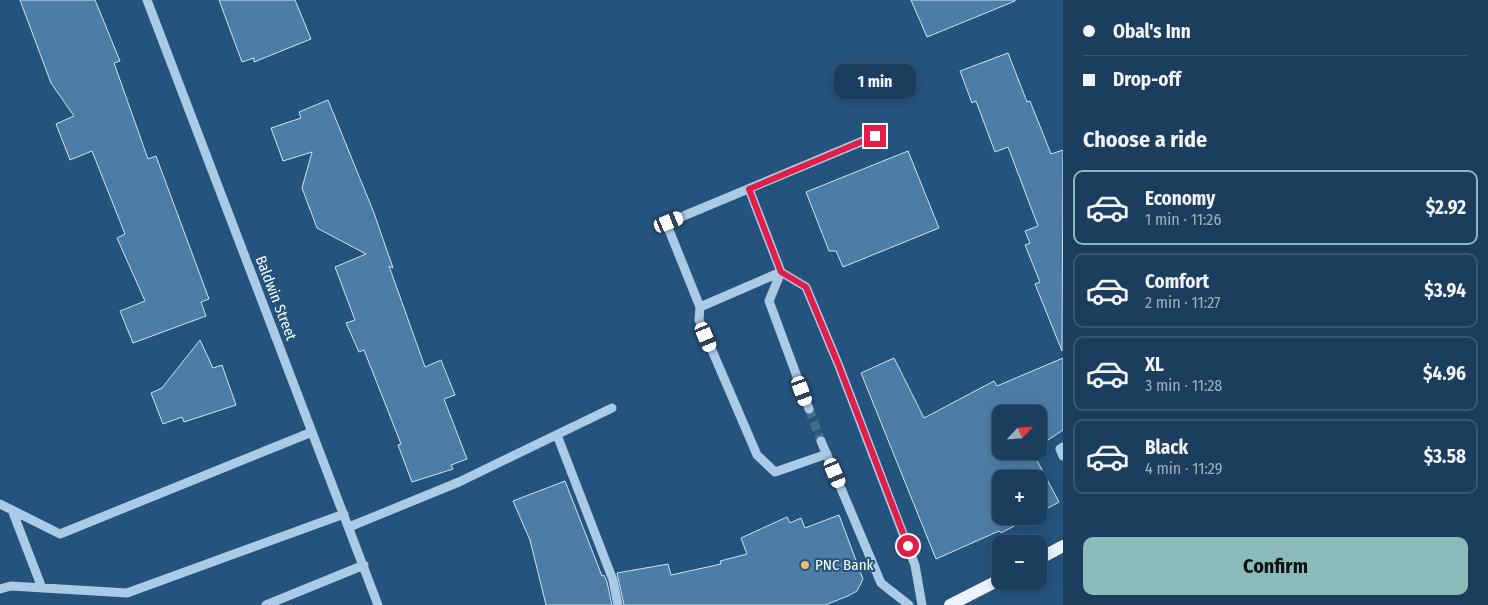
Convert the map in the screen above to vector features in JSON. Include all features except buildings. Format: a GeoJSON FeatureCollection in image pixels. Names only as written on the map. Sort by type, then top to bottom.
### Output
{"type":"FeatureCollection","features":[{"type":"Feature","properties":{"kind":"main road"},"geometry":{"type":"LineString","coordinates":[[1047,555],[1063,546]]}},
{"type":"Feature","properties":{"kind":"main road"},"geometry":{"type":"LineString","coordinates":[[953,604],[992,584]]}},
{"type":"Feature","properties":{"kind":"street","name":"Baldwin Street"},"geometry":{"type":"LineString","coordinates":[[148,0],[378,605]]}},
{"type":"Feature","properties":{"kind":"street"},"geometry":{"type":"LineString","coordinates":[[827,454],[775,472],[757,455],[699,320],[700,307],[667,225],[669,222],[875,136]]}},
{"type":"Feature","properties":{"kind":"street"},"geometry":{"type":"LineString","coordinates":[[749,189],[781,272],[806,287],[915,564],[922,605]]}},
{"type":"Feature","properties":{"kind":"street"},"geometry":{"type":"LineString","coordinates":[[700,307],[781,272]]}},
{"type":"Feature","properties":{"kind":"street"},"geometry":{"type":"LineString","coordinates":[[781,272],[769,301],[809,409]]}},
{"type":"Feature","properties":{"kind":"street"},"geometry":{"type":"LineString","coordinates":[[349,526],[459,482],[612,408]]}},
{"type":"Feature","properties":{"kind":"street"},"geometry":{"type":"LineString","coordinates":[[0,504],[60,534],[290,443],[312,432]]}},
{"type":"Feature","properties":{"kind":"street"},"geometry":{"type":"LineString","coordinates":[[556,435],[613,580],[618,605]]}},
{"type":"Feature","properties":{"kind":"street"},"geometry":{"type":"LineString","coordinates":[[821,441],[881,583],[909,605]]}},
{"type":"Feature","properties":{"kind":"street"},"geometry":{"type":"LineString","coordinates":[[1063,447],[1060,449],[1063,456]]}},
{"type":"Feature","properties":{"kind":"street"},"geometry":{"type":"LineString","coordinates":[[12,510],[42,588]]}},
{"type":"Feature","properties":{"kind":"street"},"geometry":{"type":"LineString","coordinates":[[0,589],[11,586],[127,593],[344,514]]}},
{"type":"Feature","properties":{"kind":"street"},"geometry":{"type":"LineString","coordinates":[[266,605],[364,565]]}},
{"type":"Feature","properties":{"kind":"tunnel"},"geometry":{"type":"LineString","coordinates":[[809,409],[821,441]]}},
{"type":"Feature","properties":{"kind":"place","name":"PNC Bank"},"geometry":{"type":"Point","coordinates":[805,565]}},
{"type":"Feature","properties":{"kind":"route"},"geometry":{"type":"LineString","coordinates":[[875,136],[749,189],[781,272],[806,287],[839,366],[908,546]]}}]}
